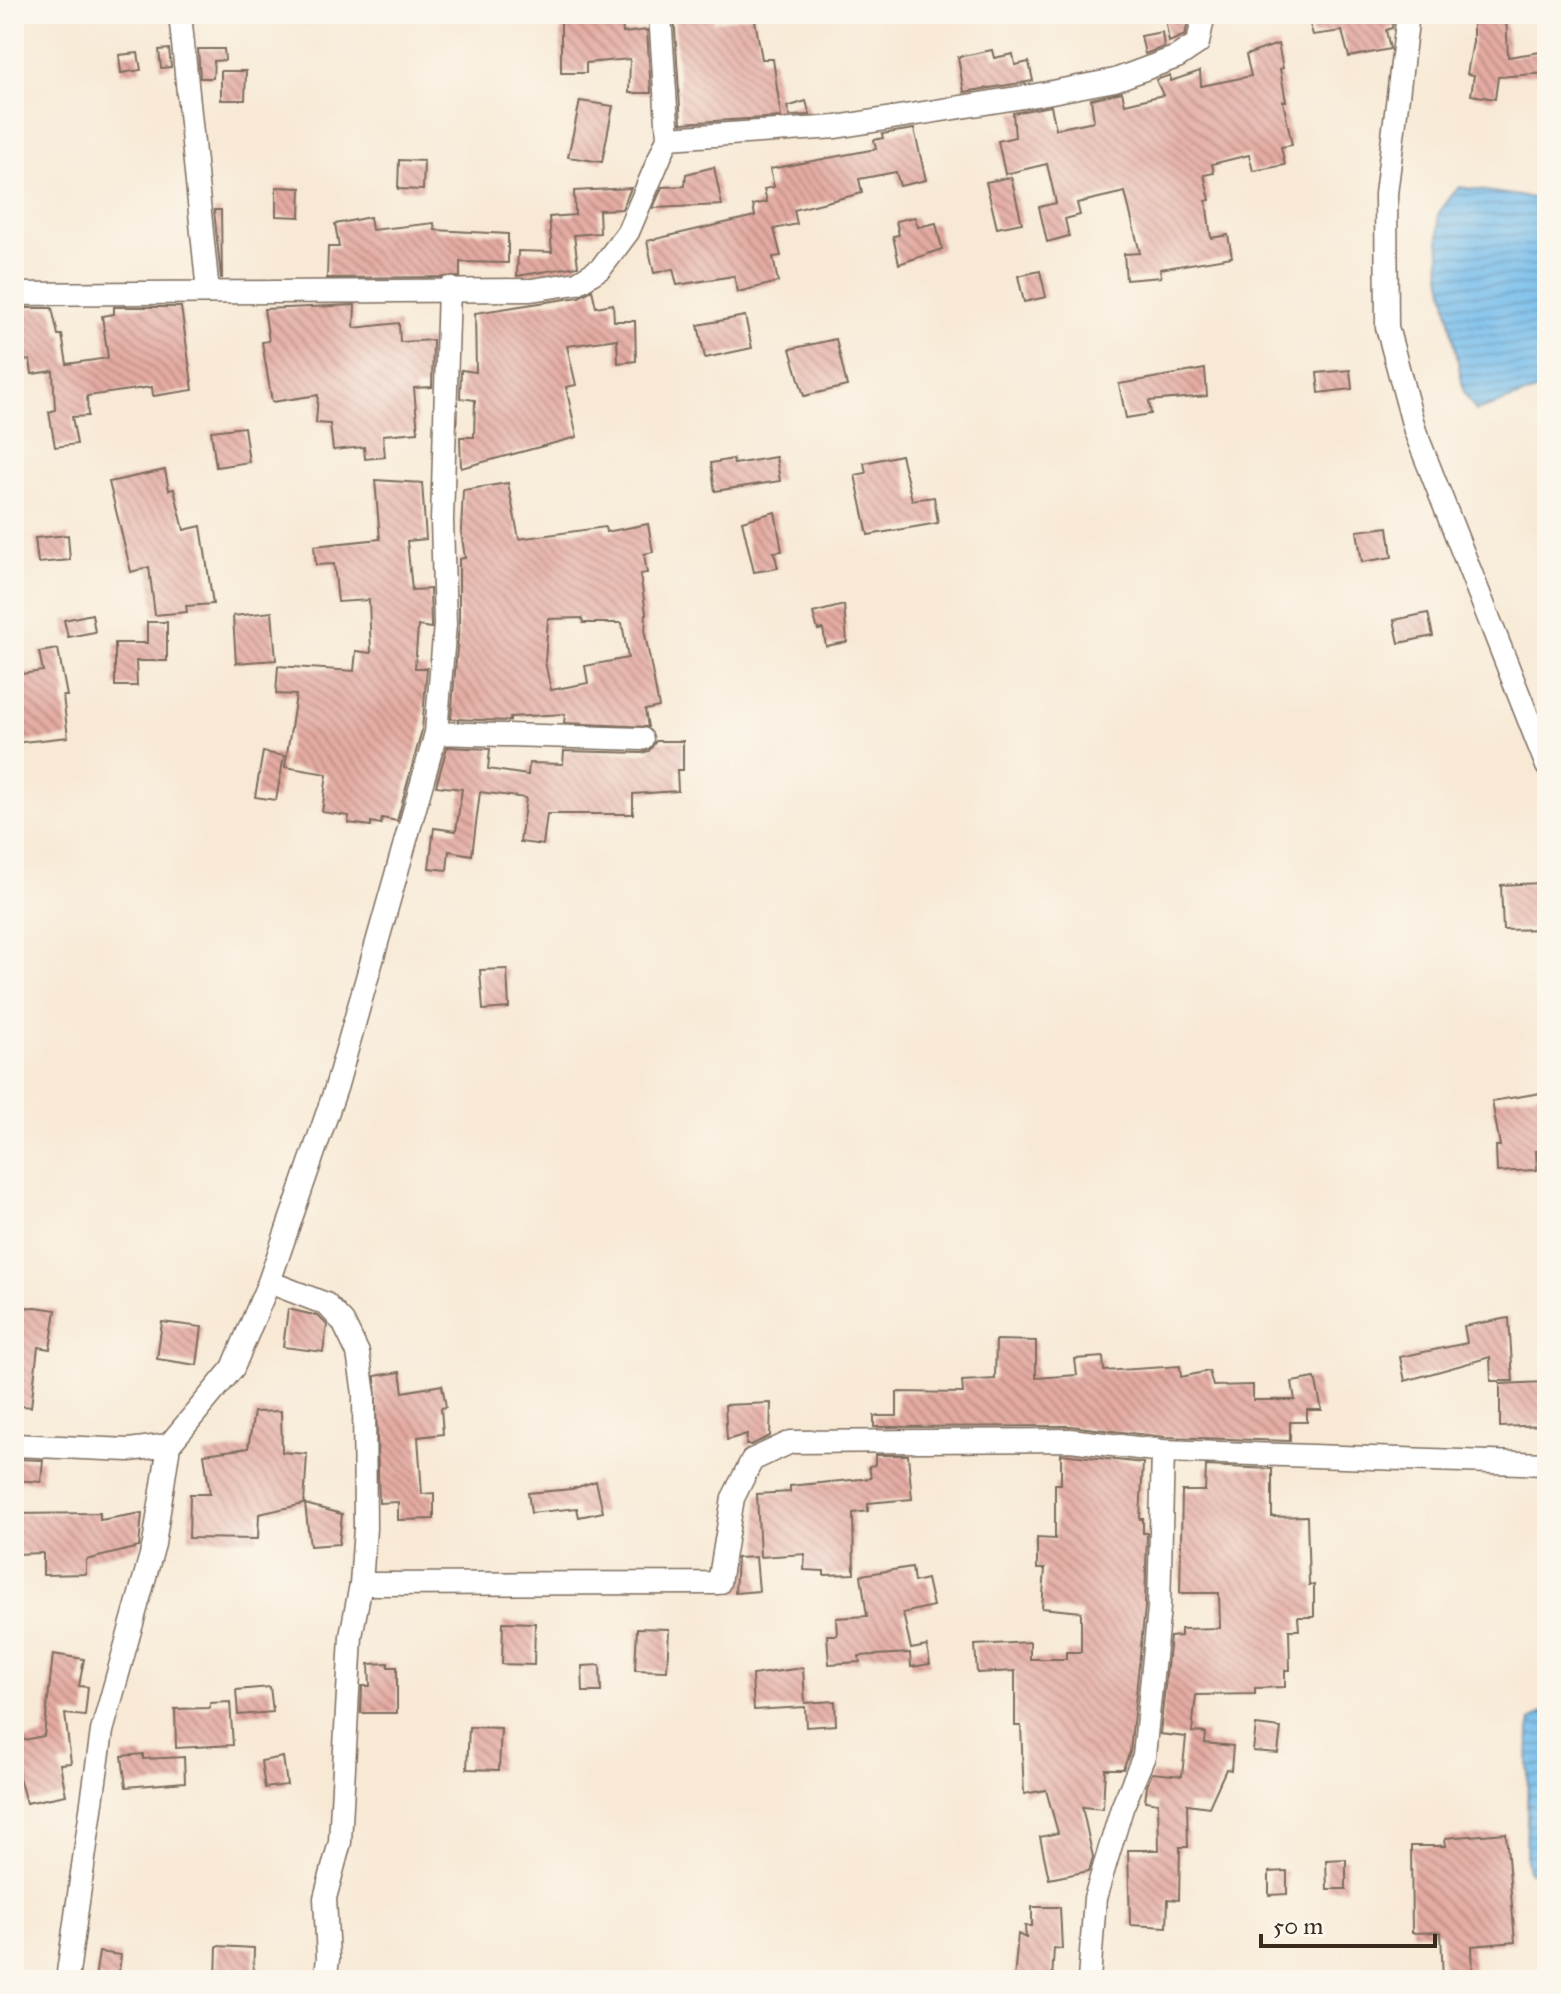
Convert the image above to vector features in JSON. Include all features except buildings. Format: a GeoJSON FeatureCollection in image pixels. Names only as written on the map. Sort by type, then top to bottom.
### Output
{"type":"FeatureCollection","features":[{"type":"Feature","properties":{"kind":"street"},"geometry":{"type":"LineString","coordinates":[[180,14],[208,292]]}},
{"type":"Feature","properties":{"kind":"street"},"geometry":{"type":"LineString","coordinates":[[14,294],[449,288],[531,290],[577,283],[601,268],[628,232],[668,138],[660,14]]}},
{"type":"Feature","properties":{"kind":"street"},"geometry":{"type":"LineString","coordinates":[[668,138],[836,127],[1115,80],[1177,57],[1198,43],[1204,14]]}},
{"type":"Feature","properties":{"kind":"street"},"geometry":{"type":"LineString","coordinates":[[1408,14],[1386,194],[1387,327],[1415,431],[1547,766]]}},
{"type":"Feature","properties":{"kind":"street"},"geometry":{"type":"LineString","coordinates":[[67,1980],[102,1731],[154,1544],[169,1445],[233,1368],[269,1282],[336,1088],[436,733],[445,624],[442,521],[449,288]]}},
{"type":"Feature","properties":{"kind":"street"},"geometry":{"type":"LineString","coordinates":[[436,733],[642,739]]}},
{"type":"Feature","properties":{"kind":"street"},"geometry":{"type":"LineString","coordinates":[[269,1282],[326,1304],[343,1322],[358,1353],[364,1394],[365,1528],[361,1584],[351,1636],[340,1842],[325,1898],[328,1959],[325,1980]]}},
{"type":"Feature","properties":{"kind":"street"},"geometry":{"type":"LineString","coordinates":[[361,1584],[719,1583],[733,1498],[752,1460],[791,1442],[1070,1440],[1163,1451],[1547,1464]]}},
{"type":"Feature","properties":{"kind":"street"},"geometry":{"type":"LineString","coordinates":[[14,1445],[129,1450],[169,1445]]}},
{"type":"Feature","properties":{"kind":"street"},"geometry":{"type":"LineString","coordinates":[[1089,1980],[1095,1898],[1122,1808],[1144,1756],[1159,1608],[1163,1451]]}},
{"type":"Feature","properties":{"kind":"water"},"geometry":{"type":"Polygon","coordinates":[[[1458,187],[1547,200],[1547,387],[1476,411],[1464,392],[1441,274],[1438,214],[1458,187]]]}},
{"type":"Feature","properties":{"kind":"water"},"geometry":{"type":"Polygon","coordinates":[[[1547,1710],[1547,1877],[1528,1871],[1526,1859],[1529,1731],[1531,1720],[1547,1710]]]}}]}
